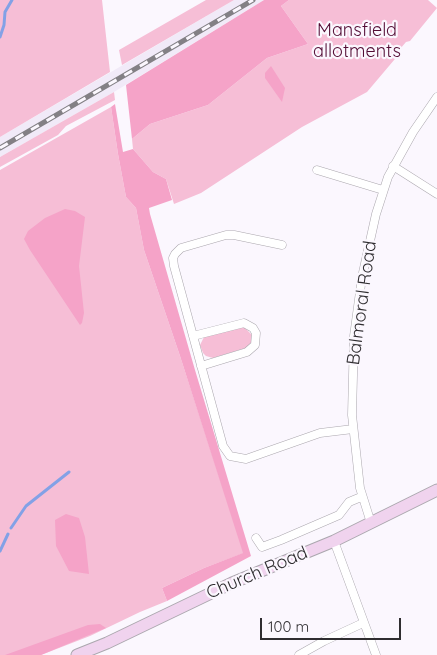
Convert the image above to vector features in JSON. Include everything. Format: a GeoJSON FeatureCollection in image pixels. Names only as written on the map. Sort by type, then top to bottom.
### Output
{"type":"FeatureCollection","features":[{"type":"Feature","properties":{"kind":"main road","name":"Church Road"},"geometry":{"type":"LineString","coordinates":[[77,655],[107,643],[232,583],[371,524],[437,490]]}},
{"type":"Feature","properties":{"kind":"street","name":"Balmoral Road"},"geometry":{"type":"LineString","coordinates":[[371,524],[362,496],[353,429],[352,366],[357,311],[368,247],[383,190],[393,166],[421,118],[437,97]]}},
{"type":"Feature","properties":{"kind":"street"},"geometry":{"type":"LineString","coordinates":[[393,166],[437,194]]}},
{"type":"Feature","properties":{"kind":"street"},"geometry":{"type":"LineString","coordinates":[[317,170],[383,190]]}},
{"type":"Feature","properties":{"kind":"street"},"geometry":{"type":"LineString","coordinates":[[282,245],[230,235],[185,246],[174,254],[173,262],[223,446],[230,456],[250,458],[320,433],[353,429]]}},
{"type":"Feature","properties":{"kind":"street"},"geometry":{"type":"LineString","coordinates":[[193,336],[238,324],[249,325],[256,333],[255,345],[247,352],[202,366]]}},
{"type":"Feature","properties":{"kind":"street","name":"Church Road"},"geometry":{"type":"LineString","coordinates":[[256,538],[262,547],[281,540],[335,517],[353,500],[362,496]]}},
{"type":"Feature","properties":{"kind":"street"},"geometry":{"type":"LineString","coordinates":[[334,540],[376,655]]}},
{"type":"Feature","properties":{"kind":"street"},"geometry":{"type":"LineString","coordinates":[[299,655],[363,623]]}},
{"type":"Feature","properties":{"kind":"shaded area"},"geometry":{"type":"Polygon","coordinates":[[[234,0],[264,0],[114,92],[0,157],[0,137],[234,0]]]}},
{"type":"Feature","properties":{"kind":"shaded area"},"geometry":{"type":"Polygon","coordinates":[[[264,0],[289,0],[281,6],[308,44],[267,58],[208,105],[150,124],[132,139],[126,85],[264,0]]]}},
{"type":"Feature","properties":{"kind":"shaded area"},"geometry":{"type":"Polygon","coordinates":[[[271,66],[285,88],[282,102],[265,78],[265,73],[271,66]]]}},
{"type":"Feature","properties":{"kind":"shaded area"},"geometry":{"type":"Polygon","coordinates":[[[115,104],[123,152],[133,149],[153,172],[166,179],[172,200],[149,208],[150,214],[251,556],[167,601],[162,588],[204,568],[243,553],[144,250],[136,208],[126,197],[111,107],[115,104]]]}},
{"type":"Feature","properties":{"kind":"shaded area"},"geometry":{"type":"Polygon","coordinates":[[[65,209],[75,211],[85,217],[79,266],[84,313],[80,325],[24,239],[28,231],[45,218],[65,209]]]}},
{"type":"Feature","properties":{"kind":"shaded area"},"geometry":{"type":"Polygon","coordinates":[[[66,514],[79,518],[85,537],[89,574],[69,571],[56,546],[55,520],[66,514]]]}},
{"type":"Feature","properties":{"kind":"shaded area"},"geometry":{"type":"Polygon","coordinates":[[[100,624],[106,628],[41,655],[5,655],[88,625],[100,624]]]}},
{"type":"Feature","properties":{"kind":"green space"},"geometry":{"type":"Polygon","coordinates":[[[0,0],[102,0],[110,72],[0,137],[0,0]]]}},
{"type":"Feature","properties":{"kind":"green space"},"geometry":{"type":"Polygon","coordinates":[[[206,0],[234,0],[122,65],[119,50],[206,0]]]}},
{"type":"Feature","properties":{"kind":"green space","name":"Mansfield allotments"},"geometry":{"type":"Polygon","coordinates":[[[289,0],[428,0],[437,8],[410,41],[406,42],[400,49],[400,53],[367,92],[302,127],[201,193],[174,204],[166,179],[153,172],[133,149],[132,139],[150,124],[208,105],[267,58],[308,44],[281,6],[289,0]]]}},
{"type":"Feature","properties":{"kind":"green space"},"geometry":{"type":"Polygon","coordinates":[[[114,92],[115,100],[66,126],[58,135],[0,167],[0,157],[114,92]]]}},
{"type":"Feature","properties":{"kind":"green space"},"geometry":{"type":"Polygon","coordinates":[[[111,107],[126,197],[136,208],[144,250],[244,553],[204,568],[162,588],[167,601],[90,636],[41,655],[0,655],[0,170],[111,107]]]}},
{"type":"Feature","properties":{"kind":"green space"},"geometry":{"type":"Polygon","coordinates":[[[244,327],[252,335],[252,343],[246,348],[213,358],[203,353],[200,345],[204,337],[244,327]]]}},
{"type":"Feature","properties":{"kind":"waterway"},"geometry":{"type":"LineString","coordinates":[[0,37],[4,25],[5,12],[12,0]]}},
{"type":"Feature","properties":{"kind":"waterway"},"geometry":{"type":"LineString","coordinates":[[11,528],[26,506],[69,472]]}},
{"type":"Feature","properties":{"kind":"waterway"},"geometry":{"type":"LineString","coordinates":[[0,551],[8,534]]}},
{"type":"Feature","properties":{"kind":"railway"},"geometry":{"type":"LineString","coordinates":[[0,148],[253,0]]}}]}
